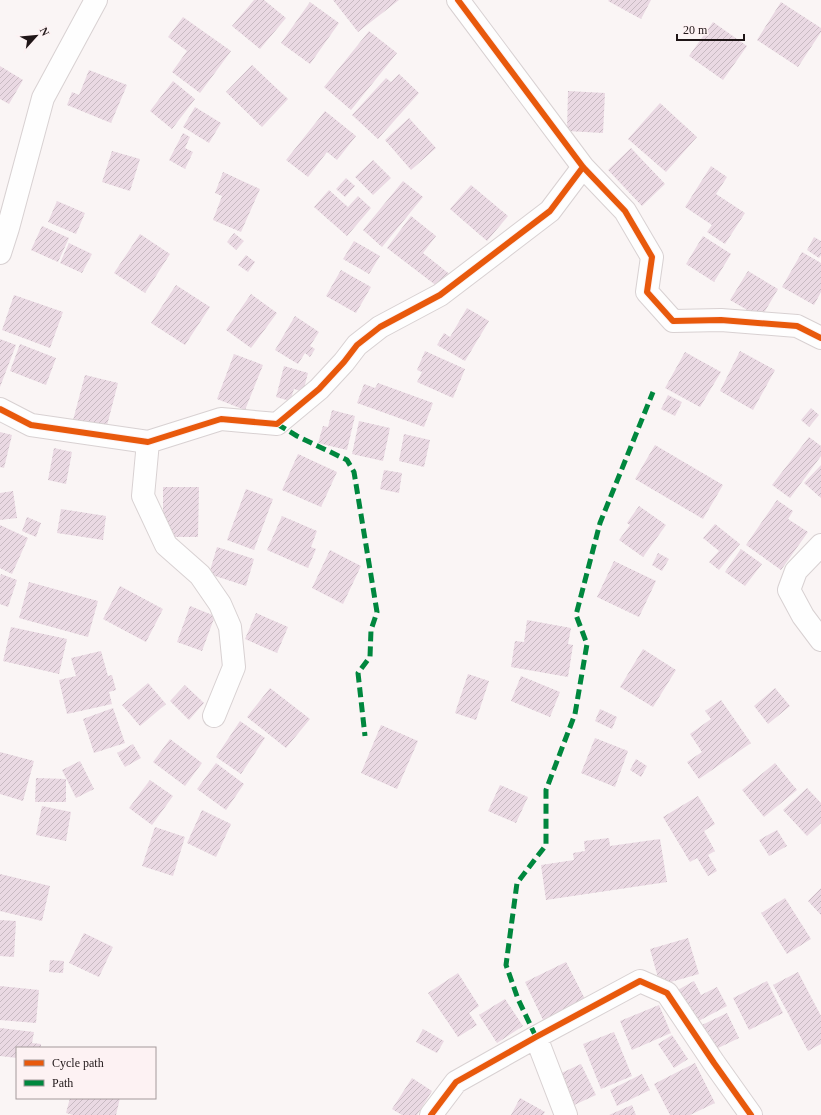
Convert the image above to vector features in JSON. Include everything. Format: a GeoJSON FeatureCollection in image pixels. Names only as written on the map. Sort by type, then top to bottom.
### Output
{"type":"FeatureCollection","features":[{"type":"Feature","properties":{"kind":"street"},"geometry":{"type":"LineString","coordinates":[[0,253],[43,98],[96,0]]}},
{"type":"Feature","properties":{"kind":"street"},"geometry":{"type":"LineString","coordinates":[[458,0],[583,167],[625,211],[652,257],[647,292],[673,321],[722,320],[797,326],[821,338]]}},
{"type":"Feature","properties":{"kind":"street"},"geometry":{"type":"LineString","coordinates":[[0,409],[31,425],[148,442],[221,419],[277,424],[319,389],[357,346],[380,327],[440,296],[550,211],[583,167]]}},
{"type":"Feature","properties":{"kind":"street"},"geometry":{"type":"LineString","coordinates":[[148,442],[143,496],[166,545],[200,575],[220,604],[230,627],[234,667],[214,716]]}},
{"type":"Feature","properties":{"kind":"street"},"geometry":{"type":"LineString","coordinates":[[821,545],[796,571],[789,590],[803,616],[821,640]]}},
{"type":"Feature","properties":{"kind":"street"},"geometry":{"type":"LineString","coordinates":[[431,1115],[456,1082],[640,981],[667,994],[751,1115]]}},
{"type":"Feature","properties":{"kind":"street"},"geometry":{"type":"LineString","coordinates":[[536,1037],[566,1115]]}},
{"type":"Feature","properties":{"kind":"building"},"geometry":{"type":"Polygon","coordinates":[[[254,0],[264,0],[286,18],[260,49],[232,26],[254,0]]]}},
{"type":"Feature","properties":{"kind":"building"},"geometry":{"type":"Polygon","coordinates":[[[333,0],[399,0],[358,32],[333,0]]]}},
{"type":"Feature","properties":{"kind":"building"},"geometry":{"type":"Polygon","coordinates":[[[651,0],[641,19],[608,1],[651,0]]]}},
{"type":"Feature","properties":{"kind":"building"},"geometry":{"type":"Polygon","coordinates":[[[310,2],[339,23],[310,64],[281,43],[310,2]]]}},
{"type":"Feature","properties":{"kind":"building"},"geometry":{"type":"Polygon","coordinates":[[[781,2],[821,28],[821,32],[798,67],[757,40],[781,2]]]}},
{"type":"Feature","properties":{"kind":"building"},"geometry":{"type":"Polygon","coordinates":[[[183,17],[231,51],[200,93],[172,72],[187,51],[168,37],[183,17]]]}},
{"type":"Feature","properties":{"kind":"building"},"geometry":{"type":"Polygon","coordinates":[[[713,22],[747,46],[723,80],[689,56],[713,22]]]}},
{"type":"Feature","properties":{"kind":"building"},"geometry":{"type":"Polygon","coordinates":[[[369,31],[397,53],[351,110],[324,87],[369,31]]]}},
{"type":"Feature","properties":{"kind":"building"},"geometry":{"type":"Polygon","coordinates":[[[252,65],[288,99],[262,127],[226,92],[252,65]]]}},
{"type":"Feature","properties":{"kind":"building"},"geometry":{"type":"Polygon","coordinates":[[[0,66],[23,80],[9,104],[0,99],[0,66]]]}},
{"type":"Feature","properties":{"kind":"building"},"geometry":{"type":"Polygon","coordinates":[[[89,70],[127,85],[111,123],[67,105],[72,92],[79,95],[89,70]]]}},
{"type":"Feature","properties":{"kind":"building"},"geometry":{"type":"Polygon","coordinates":[[[399,74],[419,93],[378,139],[352,115],[386,78],[391,82],[399,74]]]}},
{"type":"Feature","properties":{"kind":"building"},"geometry":{"type":"Polygon","coordinates":[[[173,81],[195,99],[172,129],[150,111],[173,81]]]}},
{"type":"Feature","properties":{"kind":"building"},"geometry":{"type":"Polygon","coordinates":[[[568,91],[605,93],[603,133],[567,131],[568,91]]]}},
{"type":"Feature","properties":{"kind":"building"},"geometry":{"type":"Polygon","coordinates":[[[660,103],[697,137],[666,172],[628,139],[660,103]]]}},
{"type":"Feature","properties":{"kind":"building"},"geometry":{"type":"Polygon","coordinates":[[[195,107],[221,123],[209,143],[183,127],[195,107]]]}},
{"type":"Feature","properties":{"kind":"building"},"geometry":{"type":"Polygon","coordinates":[[[325,111],[356,136],[337,160],[327,152],[308,177],[286,160],[325,111]]]}},
{"type":"Feature","properties":{"kind":"building"},"geometry":{"type":"Polygon","coordinates":[[[409,118],[436,148],[411,170],[385,140],[409,118]]]}},
{"type":"Feature","properties":{"kind":"building"},"geometry":{"type":"Polygon","coordinates":[[[183,133],[190,137],[185,148],[193,152],[185,169],[169,160],[183,133]]]}},
{"type":"Feature","properties":{"kind":"building"},"geometry":{"type":"Polygon","coordinates":[[[631,148],[665,184],[642,206],[608,170],[631,148]]]}},
{"type":"Feature","properties":{"kind":"building"},"geometry":{"type":"Polygon","coordinates":[[[112,151],[140,159],[130,191],[102,182],[112,151]]]}},
{"type":"Feature","properties":{"kind":"building"},"geometry":{"type":"Polygon","coordinates":[[[373,160],[391,178],[373,195],[355,177],[373,160]]]}},
{"type":"Feature","properties":{"kind":"building"},"geometry":{"type":"Polygon","coordinates":[[[711,166],[727,177],[716,194],[745,213],[725,244],[707,232],[712,225],[685,207],[711,166]]]}},
{"type":"Feature","properties":{"kind":"building"},"geometry":{"type":"Polygon","coordinates":[[[223,172],[260,189],[241,232],[213,220],[222,196],[215,193],[223,172]]]}},
{"type":"Feature","properties":{"kind":"building"},"geometry":{"type":"Polygon","coordinates":[[[346,178],[355,186],[345,197],[336,189],[346,178]]]}},
{"type":"Feature","properties":{"kind":"building"},"geometry":{"type":"Polygon","coordinates":[[[403,181],[423,197],[382,247],[363,230],[403,181]]]}},
{"type":"Feature","properties":{"kind":"building"},"geometry":{"type":"Polygon","coordinates":[[[471,185],[508,216],[487,241],[450,209],[471,185]]]}},
{"type":"Feature","properties":{"kind":"building"},"geometry":{"type":"Polygon","coordinates":[[[329,190],[348,207],[358,196],[371,208],[347,236],[314,207],[329,190]]]}},
{"type":"Feature","properties":{"kind":"building"},"geometry":{"type":"Polygon","coordinates":[[[57,201],[85,213],[76,234],[48,222],[57,201]]]}},
{"type":"Feature","properties":{"kind":"building"},"geometry":{"type":"Polygon","coordinates":[[[411,216],[436,236],[423,253],[452,276],[442,290],[387,248],[411,216]]]}},
{"type":"Feature","properties":{"kind":"building"},"geometry":{"type":"Polygon","coordinates":[[[42,226],[69,238],[58,262],[31,250],[42,226]]]}},
{"type":"Feature","properties":{"kind":"building"},"geometry":{"type":"Polygon","coordinates":[[[234,233],[244,241],[236,250],[227,242],[234,233]]]}},
{"type":"Feature","properties":{"kind":"building"},"geometry":{"type":"Polygon","coordinates":[[[140,234],[170,254],[145,293],[114,273],[140,234]]]}},
{"type":"Feature","properties":{"kind":"building"},"geometry":{"type":"Polygon","coordinates":[[[703,236],[731,254],[714,282],[686,264],[703,236]]]}},
{"type":"Feature","properties":{"kind":"building"},"geometry":{"type":"Polygon","coordinates":[[[814,237],[821,241],[821,255],[819,258],[807,250],[814,237]]]}},
{"type":"Feature","properties":{"kind":"building"},"geometry":{"type":"Polygon","coordinates":[[[354,241],[380,256],[369,274],[343,259],[354,241]]]}},
{"type":"Feature","properties":{"kind":"building"},"geometry":{"type":"Polygon","coordinates":[[[69,243],[92,254],[82,273],[60,263],[69,243]]]}},
{"type":"Feature","properties":{"kind":"building"},"geometry":{"type":"Polygon","coordinates":[[[802,252],[821,263],[821,292],[814,305],[782,287],[802,252]]]}},
{"type":"Feature","properties":{"kind":"building"},"geometry":{"type":"Polygon","coordinates":[[[246,255],[255,262],[248,272],[238,265],[246,255]]]}},
{"type":"Feature","properties":{"kind":"building"},"geometry":{"type":"Polygon","coordinates":[[[341,270],[371,287],[356,313],[326,296],[341,270]]]}},
{"type":"Feature","properties":{"kind":"building"},"geometry":{"type":"Polygon","coordinates":[[[748,271],[778,289],[761,318],[730,300],[748,271]]]}},
{"type":"Feature","properties":{"kind":"building"},"geometry":{"type":"Polygon","coordinates":[[[176,285],[210,307],[185,345],[151,323],[176,285]]]}},
{"type":"Feature","properties":{"kind":"building"},"geometry":{"type":"Polygon","coordinates":[[[251,294],[277,313],[251,348],[226,330],[251,294]]]}},
{"type":"Feature","properties":{"kind":"building"},"geometry":{"type":"Polygon","coordinates":[[[14,295],[63,312],[50,348],[2,330],[14,295]]]}},
{"type":"Feature","properties":{"kind":"building"},"geometry":{"type":"Polygon","coordinates":[[[467,308],[489,321],[465,361],[437,345],[444,333],[450,337],[467,308]]]}},
{"type":"Feature","properties":{"kind":"building"},"geometry":{"type":"Polygon","coordinates":[[[295,316],[319,332],[310,346],[315,349],[310,357],[305,353],[298,364],[275,350],[295,316]]]}},
{"type":"Feature","properties":{"kind":"building"},"geometry":{"type":"Polygon","coordinates":[[[0,339],[16,345],[0,387],[0,339]]]}},
{"type":"Feature","properties":{"kind":"building"},"geometry":{"type":"Polygon","coordinates":[[[20,344],[56,358],[46,385],[10,371],[20,344]]]}},
{"type":"Feature","properties":{"kind":"building"},"geometry":{"type":"Polygon","coordinates":[[[425,351],[465,369],[453,398],[417,382],[422,372],[417,370],[425,351]]]}},
{"type":"Feature","properties":{"kind":"building"},"geometry":{"type":"Polygon","coordinates":[[[740,351],[775,370],[753,410],[720,391],[740,351]]]}},
{"type":"Feature","properties":{"kind":"building"},"geometry":{"type":"Polygon","coordinates":[[[685,352],[721,372],[700,407],[665,388],[685,352]]]}},
{"type":"Feature","properties":{"kind":"building"},"geometry":{"type":"Polygon","coordinates":[[[234,354],[263,365],[245,410],[217,399],[234,354]]]}},
{"type":"Feature","properties":{"kind":"building"},"geometry":{"type":"Polygon","coordinates":[[[284,366],[308,373],[303,392],[294,389],[290,401],[276,397],[284,366]]]}},
{"type":"Feature","properties":{"kind":"building"},"geometry":{"type":"Polygon","coordinates":[[[85,375],[118,383],[105,433],[72,424],[85,375]]]}},
{"type":"Feature","properties":{"kind":"building"},"geometry":{"type":"Polygon","coordinates":[[[378,383],[433,403],[424,427],[357,403],[364,384],[375,388],[378,383]]]}},
{"type":"Feature","properties":{"kind":"building"},"geometry":{"type":"Polygon","coordinates":[[[668,395],[682,402],[675,416],[661,409],[668,395]]]}},
{"type":"Feature","properties":{"kind":"building"},"geometry":{"type":"Polygon","coordinates":[[[811,408],[819,415],[809,427],[801,420],[811,408]]]}},
{"type":"Feature","properties":{"kind":"building"},"geometry":{"type":"Polygon","coordinates":[[[332,410],[355,416],[347,450],[318,443],[323,426],[328,427],[332,410]]]}},
{"type":"Feature","properties":{"kind":"building"},"geometry":{"type":"Polygon","coordinates":[[[359,421],[390,428],[383,461],[352,454],[359,421]]]}},
{"type":"Feature","properties":{"kind":"building"},"geometry":{"type":"Polygon","coordinates":[[[0,432],[12,435],[4,468],[0,467],[0,432]]]}},
{"type":"Feature","properties":{"kind":"building"},"geometry":{"type":"Polygon","coordinates":[[[404,434],[430,440],[424,467],[399,461],[404,434]]]}},
{"type":"Feature","properties":{"kind":"building"},"geometry":{"type":"Polygon","coordinates":[[[809,437],[821,446],[821,456],[790,498],[772,485],[809,437]]]}},
{"type":"Feature","properties":{"kind":"building"},"geometry":{"type":"Polygon","coordinates":[[[655,445],[723,485],[703,519],[635,479],[655,445]]]}},
{"type":"Feature","properties":{"kind":"building"},"geometry":{"type":"Polygon","coordinates":[[[54,448],[72,452],[66,484],[48,480],[54,448]]]}},
{"type":"Feature","properties":{"kind":"building"},"geometry":{"type":"Polygon","coordinates":[[[298,454],[337,472],[321,507],[282,490],[298,454]]]}},
{"type":"Feature","properties":{"kind":"building"},"geometry":{"type":"Polygon","coordinates":[[[821,465],[821,498],[804,483],[821,465]]]}},
{"type":"Feature","properties":{"kind":"building"},"geometry":{"type":"Polygon","coordinates":[[[384,470],[402,473],[399,493],[380,489],[384,470]]]}},
{"type":"Feature","properties":{"kind":"building"},"geometry":{"type":"Polygon","coordinates":[[[163,487],[199,487],[198,537],[163,537],[163,487]]]}},
{"type":"Feature","properties":{"kind":"building"},"geometry":{"type":"Polygon","coordinates":[[[246,489],[273,499],[254,550],[227,540],[246,489]]]}},
{"type":"Feature","properties":{"kind":"building"},"geometry":{"type":"Polygon","coordinates":[[[13,491],[17,518],[0,520],[0,493],[13,491]]]}},
{"type":"Feature","properties":{"kind":"building"},"geometry":{"type":"Polygon","coordinates":[[[777,500],[793,511],[788,519],[808,532],[781,570],[746,545],[777,500]]]}},
{"type":"Feature","properties":{"kind":"building"},"geometry":{"type":"Polygon","coordinates":[[[639,506],[666,525],[643,557],[619,540],[630,525],[627,523],[639,506]]]}},
{"type":"Feature","properties":{"kind":"building"},"geometry":{"type":"Polygon","coordinates":[[[61,509],[106,516],[103,540],[57,533],[61,509]]]}},
{"type":"Feature","properties":{"kind":"building"},"geometry":{"type":"Polygon","coordinates":[[[282,516],[317,531],[311,547],[316,549],[308,568],[267,550],[282,516]]]}},
{"type":"Feature","properties":{"kind":"building"},"geometry":{"type":"Polygon","coordinates":[[[27,517],[41,523],[36,537],[22,531],[27,517]]]}},
{"type":"Feature","properties":{"kind":"building"},"geometry":{"type":"Polygon","coordinates":[[[715,524],[740,544],[719,570],[709,562],[719,551],[703,538],[715,524]]]}},
{"type":"Feature","properties":{"kind":"building"},"geometry":{"type":"Polygon","coordinates":[[[0,525],[28,538],[12,574],[0,568],[0,525]]]}},
{"type":"Feature","properties":{"kind":"building"},"geometry":{"type":"Polygon","coordinates":[[[217,547],[254,559],[246,586],[209,574],[217,547]]]}},
{"type":"Feature","properties":{"kind":"building"},"geometry":{"type":"Polygon","coordinates":[[[741,549],[762,564],[745,586],[725,572],[741,549]]]}},
{"type":"Feature","properties":{"kind":"building"},"geometry":{"type":"Polygon","coordinates":[[[330,550],[361,566],[343,604],[312,588],[330,550]]]}},
{"type":"Feature","properties":{"kind":"building"},"geometry":{"type":"Polygon","coordinates":[[[658,553],[669,559],[662,571],[652,565],[658,553]]]}},
{"type":"Feature","properties":{"kind":"building"},"geometry":{"type":"Polygon","coordinates":[[[614,561],[656,581],[639,617],[597,597],[614,561]]]}},
{"type":"Feature","properties":{"kind":"building"},"geometry":{"type":"Polygon","coordinates":[[[1,574],[17,580],[8,607],[0,604],[1,574]]]}},
{"type":"Feature","properties":{"kind":"building"},"geometry":{"type":"Polygon","coordinates":[[[29,582],[98,601],[88,637],[19,618],[29,582]]]}},
{"type":"Feature","properties":{"kind":"building"},"geometry":{"type":"Polygon","coordinates":[[[120,586],[163,609],[146,642],[103,619],[120,586]]]}},
{"type":"Feature","properties":{"kind":"building"},"geometry":{"type":"Polygon","coordinates":[[[190,606],[215,616],[202,651],[177,642],[190,606]]]}},
{"type":"Feature","properties":{"kind":"building"},"geometry":{"type":"Polygon","coordinates":[[[256,613],[288,627],[277,653],[245,639],[256,613]]]}},
{"type":"Feature","properties":{"kind":"building"},"geometry":{"type":"Polygon","coordinates":[[[527,620],[571,628],[568,644],[573,645],[568,677],[511,667],[515,641],[524,642],[527,620]]]}},
{"type":"Feature","properties":{"kind":"building"},"geometry":{"type":"Polygon","coordinates":[[[11,627],[67,639],[59,674],[3,661],[11,627]]]}},
{"type":"Feature","properties":{"kind":"building"},"geometry":{"type":"Polygon","coordinates":[[[643,649],[676,670],[653,707],[620,687],[643,649]]]}},
{"type":"Feature","properties":{"kind":"building"},"geometry":{"type":"Polygon","coordinates":[[[101,651],[108,676],[112,675],[116,690],[109,692],[112,704],[67,714],[59,680],[76,676],[71,658],[101,651]]]}},
{"type":"Feature","properties":{"kind":"building"},"geometry":{"type":"Polygon","coordinates":[[[468,674],[489,681],[476,720],[455,713],[468,674]]]}},
{"type":"Feature","properties":{"kind":"building"},"geometry":{"type":"Polygon","coordinates":[[[521,676],[560,692],[550,717],[511,701],[521,676]]]}},
{"type":"Feature","properties":{"kind":"building"},"geometry":{"type":"Polygon","coordinates":[[[148,683],[166,704],[140,726],[122,705],[148,683]]]}},
{"type":"Feature","properties":{"kind":"building"},"geometry":{"type":"Polygon","coordinates":[[[185,685],[204,703],[189,720],[170,701],[185,685]]]}},
{"type":"Feature","properties":{"kind":"building"},"geometry":{"type":"Polygon","coordinates":[[[270,688],[310,719],[286,748],[247,717],[270,688]]]}},
{"type":"Feature","properties":{"kind":"building"},"geometry":{"type":"Polygon","coordinates":[[[775,688],[790,706],[768,724],[754,706],[775,688]]]}},
{"type":"Feature","properties":{"kind":"building"},"geometry":{"type":"Polygon","coordinates":[[[721,700],[751,743],[699,779],[687,762],[702,752],[690,734],[711,719],[705,711],[721,700]]]}},
{"type":"Feature","properties":{"kind":"building"},"geometry":{"type":"Polygon","coordinates":[[[113,708],[125,743],[94,753],[83,719],[113,708]]]}},
{"type":"Feature","properties":{"kind":"building"},"geometry":{"type":"Polygon","coordinates":[[[600,709],[617,717],[612,729],[595,721],[600,709]]]}},
{"type":"Feature","properties":{"kind":"building"},"geometry":{"type":"Polygon","coordinates":[[[240,721],[265,738],[241,774],[216,757],[240,721]]]}},
{"type":"Feature","properties":{"kind":"building"},"geometry":{"type":"Polygon","coordinates":[[[381,725],[418,741],[397,789],[361,773],[381,725]]]}},
{"type":"Feature","properties":{"kind":"building"},"geometry":{"type":"Polygon","coordinates":[[[595,738],[628,751],[615,787],[581,773],[595,738]]]}},
{"type":"Feature","properties":{"kind":"building"},"geometry":{"type":"Polygon","coordinates":[[[170,739],[202,763],[185,786],[153,762],[170,739]]]}},
{"type":"Feature","properties":{"kind":"building"},"geometry":{"type":"Polygon","coordinates":[[[133,744],[141,758],[125,767],[117,753],[133,744]]]}},
{"type":"Feature","properties":{"kind":"building"},"geometry":{"type":"Polygon","coordinates":[[[0,752],[34,761],[23,801],[0,794],[0,752]]]}},
{"type":"Feature","properties":{"kind":"building"},"geometry":{"type":"Polygon","coordinates":[[[636,759],[647,766],[641,777],[630,770],[636,759]]]}},
{"type":"Feature","properties":{"kind":"building"},"geometry":{"type":"Polygon","coordinates":[[[80,761],[94,789],[76,798],[62,770],[80,761]]]}},
{"type":"Feature","properties":{"kind":"building"},"geometry":{"type":"Polygon","coordinates":[[[216,763],[244,784],[226,810],[197,789],[216,763]]]}},
{"type":"Feature","properties":{"kind":"building"},"geometry":{"type":"Polygon","coordinates":[[[775,763],[797,790],[764,817],[742,790],[775,763]]]}},
{"type":"Feature","properties":{"kind":"building"},"geometry":{"type":"Polygon","coordinates":[[[36,778],[66,779],[66,802],[35,802],[36,778]]]}},
{"type":"Feature","properties":{"kind":"building"},"geometry":{"type":"Polygon","coordinates":[[[150,780],[173,796],[152,825],[129,808],[150,780]]]}},
{"type":"Feature","properties":{"kind":"building"},"geometry":{"type":"Polygon","coordinates":[[[500,785],[528,797],[516,823],[488,811],[500,785]]]}},
{"type":"Feature","properties":{"kind":"building"},"geometry":{"type":"Polygon","coordinates":[[[807,788],[821,803],[821,823],[807,836],[783,810],[807,788]]]}},
{"type":"Feature","properties":{"kind":"building"},"geometry":{"type":"Polygon","coordinates":[[[698,796],[715,824],[704,831],[715,851],[708,855],[717,871],[708,876],[697,858],[690,862],[663,817],[698,796]]]}},
{"type":"Feature","properties":{"kind":"building"},"geometry":{"type":"Polygon","coordinates":[[[42,806],[71,812],[66,841],[36,835],[42,806]]]}},
{"type":"Feature","properties":{"kind":"building"},"geometry":{"type":"Polygon","coordinates":[[[202,810],[231,824],[216,857],[187,843],[202,810]]]}},
{"type":"Feature","properties":{"kind":"building"},"geometry":{"type":"Polygon","coordinates":[[[155,827],[185,837],[173,876],[142,866],[155,827]]]}},
{"type":"Feature","properties":{"kind":"building"},"geometry":{"type":"Polygon","coordinates":[[[777,830],[787,846],[769,856],[759,840],[777,830]]]}},
{"type":"Feature","properties":{"kind":"building"},"geometry":{"type":"Polygon","coordinates":[[[609,838],[610,846],[660,839],[667,882],[546,900],[541,865],[574,860],[573,853],[585,851],[584,841],[609,838]]]}},
{"type":"Feature","properties":{"kind":"building"},"geometry":{"type":"Polygon","coordinates":[[[0,874],[50,886],[42,921],[0,911],[0,874]]]}},
{"type":"Feature","properties":{"kind":"building"},"geometry":{"type":"Polygon","coordinates":[[[821,888],[821,915],[808,901],[821,888]]]}},
{"type":"Feature","properties":{"kind":"building"},"geometry":{"type":"Polygon","coordinates":[[[785,898],[811,939],[787,954],[761,913],[785,898]]]}},
{"type":"Feature","properties":{"kind":"building"},"geometry":{"type":"Polygon","coordinates":[[[0,920],[16,921],[14,957],[0,956],[0,920]]]}},
{"type":"Feature","properties":{"kind":"building"},"geometry":{"type":"Polygon","coordinates":[[[84,933],[113,947],[99,977],[69,963],[84,933]]]}},
{"type":"Feature","properties":{"kind":"building"},"geometry":{"type":"Polygon","coordinates":[[[688,938],[699,974],[660,985],[650,949],[688,938]]]}},
{"type":"Feature","properties":{"kind":"building"},"geometry":{"type":"Polygon","coordinates":[[[50,960],[64,961],[63,973],[49,972],[50,960]]]}},
{"type":"Feature","properties":{"kind":"building"},"geometry":{"type":"Polygon","coordinates":[[[566,962],[585,999],[543,1020],[525,982],[566,962]]]}},
{"type":"Feature","properties":{"kind":"building"},"geometry":{"type":"Polygon","coordinates":[[[798,972],[821,1016],[821,1044],[808,1051],[773,985],[798,972]]]}},
{"type":"Feature","properties":{"kind":"building"},"geometry":{"type":"Polygon","coordinates":[[[458,973],[479,1006],[469,1013],[477,1025],[458,1037],[428,993],[458,973]]]}},
{"type":"Feature","properties":{"kind":"building"},"geometry":{"type":"Polygon","coordinates":[[[694,981],[701,995],[717,987],[727,1006],[691,1025],[674,992],[694,981]]]}},
{"type":"Feature","properties":{"kind":"building"},"geometry":{"type":"Polygon","coordinates":[[[767,981],[783,1013],[749,1030],[733,998],[767,981]]]}},
{"type":"Feature","properties":{"kind":"building"},"geometry":{"type":"Polygon","coordinates":[[[0,986],[39,990],[36,1023],[0,1020],[0,986]]]}},
{"type":"Feature","properties":{"kind":"building"},"geometry":{"type":"Polygon","coordinates":[[[505,999],[523,1026],[497,1043],[479,1015],[505,999]]]}},
{"type":"Feature","properties":{"kind":"building"},"geometry":{"type":"Polygon","coordinates":[[[659,1005],[671,1033],[632,1050],[620,1021],[659,1005]]]}},
{"type":"Feature","properties":{"kind":"building"},"geometry":{"type":"Polygon","coordinates":[[[727,1013],[739,1038],[714,1050],[702,1025],[727,1013]]]}},
{"type":"Feature","properties":{"kind":"building"},"geometry":{"type":"Polygon","coordinates":[[[0,1028],[34,1032],[32,1043],[41,1044],[41,1047],[16,1047],[16,1058],[0,1056],[0,1028]]]}},
{"type":"Feature","properties":{"kind":"building"},"geometry":{"type":"Polygon","coordinates":[[[423,1029],[444,1041],[437,1053],[416,1042],[423,1029]]]}},
{"type":"Feature","properties":{"kind":"building"},"geometry":{"type":"Polygon","coordinates":[[[614,1032],[632,1076],[601,1089],[583,1044],[614,1032]]]}},
{"type":"Feature","properties":{"kind":"building"},"geometry":{"type":"Polygon","coordinates":[[[672,1035],[688,1059],[674,1068],[658,1044],[672,1035]]]}},
{"type":"Feature","properties":{"kind":"building"},"geometry":{"type":"Polygon","coordinates":[[[695,1063],[715,1103],[690,1115],[670,1115],[654,1084],[695,1063]]]}},
{"type":"Feature","properties":{"kind":"building"},"geometry":{"type":"Polygon","coordinates":[[[581,1064],[596,1095],[572,1106],[557,1075],[581,1064]]]}},
{"type":"Feature","properties":{"kind":"building"},"geometry":{"type":"Polygon","coordinates":[[[642,1074],[650,1090],[617,1106],[610,1090],[642,1074]]]}},
{"type":"Feature","properties":{"kind":"building"},"geometry":{"type":"Polygon","coordinates":[[[412,1078],[432,1091],[417,1115],[402,1115],[392,1109],[412,1078]]]}},
{"type":"Feature","properties":{"kind":"building"},"geometry":{"type":"Polygon","coordinates":[[[520,1098],[545,1112],[543,1115],[511,1115],[520,1098]]]}},
{"type":"Feature","properties":{"kind":"building"},"geometry":{"type":"Polygon","coordinates":[[[70,1099],[120,1099],[116,1115],[73,1115],[66,1113],[70,1099]]]}},
{"type":"Feature","properties":{"kind":"building"},"geometry":{"type":"Polygon","coordinates":[[[632,1105],[636,1115],[609,1115],[632,1105]]]}},
{"type":"Feature","properties":{"kind":"marked path"},"geometry":{"type":"LineString","coordinates":[[536,1037],[518,999],[506,965],[517,883],[546,845],[546,790],[575,714],[587,644],[576,615],[600,523],[653,392]]}},
{"type":"Feature","properties":{"kind":"marked path"},"geometry":{"type":"LineString","coordinates":[[277,424],[297,436],[347,460],[354,472],[377,612],[371,630],[370,657],[358,673],[365,736]]}},
{"type":"Feature","properties":{"kind":"cycle path"},"geometry":{"type":"LineString","coordinates":[[458,0],[583,167],[625,211],[652,257],[647,292],[673,321],[721,320],[797,326],[821,338]]}},
{"type":"Feature","properties":{"kind":"cycle path"},"geometry":{"type":"LineString","coordinates":[[0,409],[31,425],[148,442],[221,419],[277,424],[319,389],[344,362],[357,345],[380,327],[440,295],[550,211],[583,167]]}},
{"type":"Feature","properties":{"kind":"cycle path"},"geometry":{"type":"LineString","coordinates":[[431,1115],[456,1082],[640,981],[667,993],[751,1115]]}}]}
